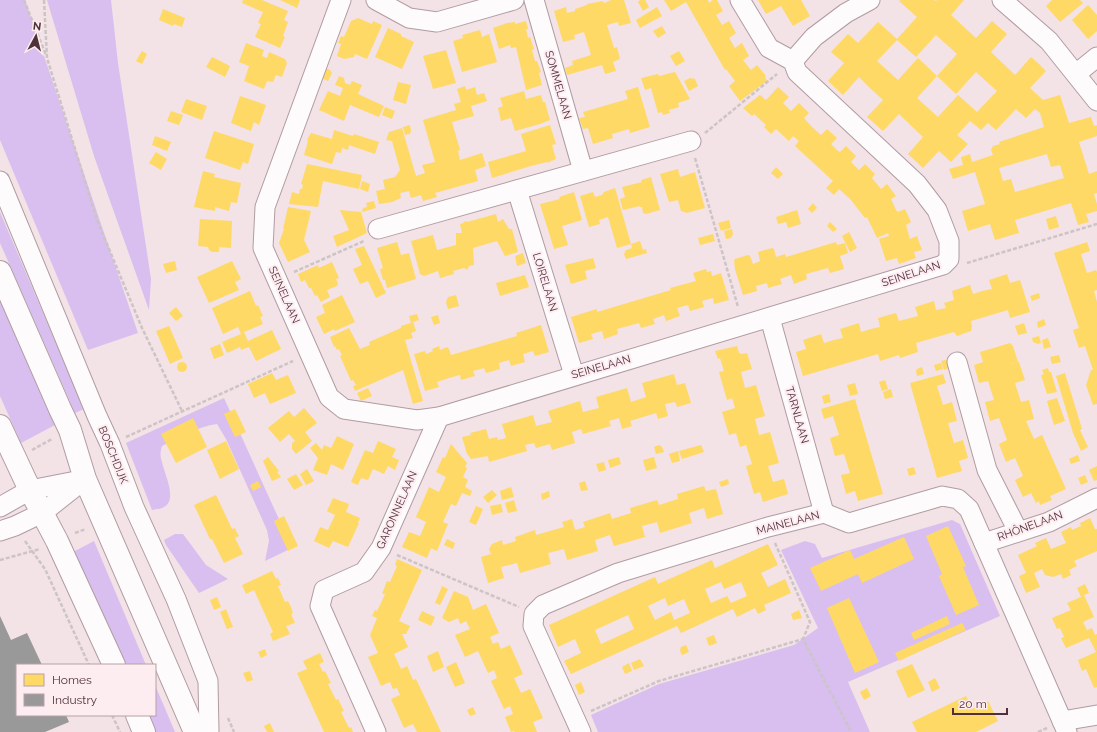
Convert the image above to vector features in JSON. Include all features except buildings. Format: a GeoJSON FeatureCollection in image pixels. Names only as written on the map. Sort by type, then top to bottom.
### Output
{"type":"FeatureCollection","features":[{"type":"Feature","properties":{"kind":"main road"},"geometry":{"type":"LineString","coordinates":[[0,272],[70,430],[85,479],[195,732]]}},
{"type":"Feature","properties":{"kind":"main road"},"geometry":{"type":"LineString","coordinates":[[0,426],[30,490],[57,541],[114,664]]}},
{"type":"Feature","properties":{"kind":"main road"},"geometry":{"type":"LineString","coordinates":[[137,716],[144,732]]}},
{"type":"Feature","properties":{"kind":"street","name":"SEINELAAN"},"geometry":{"type":"LineString","coordinates":[[341,0],[265,207],[263,248],[329,397],[344,409],[417,420],[439,417],[574,375],[770,318],[943,265],[949,259],[949,241],[939,216],[917,184],[798,72],[793,61],[769,48],[740,0]]}},
{"type":"Feature","properties":{"kind":"street"},"geometry":{"type":"LineString","coordinates":[[376,0],[409,18],[437,22],[514,0]]}},
{"type":"Feature","properties":{"kind":"street","name":"SOMMELAAN"},"geometry":{"type":"LineString","coordinates":[[534,0],[583,171]]}},
{"type":"Feature","properties":{"kind":"street"},"geometry":{"type":"LineString","coordinates":[[793,61],[814,37],[846,13],[870,0]]}},
{"type":"Feature","properties":{"kind":"street"},"geometry":{"type":"LineString","coordinates":[[1002,0],[1049,41],[1097,100]]}},
{"type":"Feature","properties":{"kind":"street"},"geometry":{"type":"LineString","coordinates":[[1076,74],[1097,57]]}},
{"type":"Feature","properties":{"kind":"street"},"geometry":{"type":"LineString","coordinates":[[378,228],[691,141]]}},
{"type":"Feature","properties":{"kind":"street","name":"BOSCHDIJK"},"geometry":{"type":"LineString","coordinates":[[0,180],[95,412],[110,444],[134,507],[176,599],[208,681],[209,732]]}},
{"type":"Feature","properties":{"kind":"street","name":"LOIRELAAN"},"geometry":{"type":"LineString","coordinates":[[517,190],[574,375]]}},
{"type":"Feature","properties":{"kind":"street","name":"TARNLAAN"},"geometry":{"type":"LineString","coordinates":[[770,318],[824,513]]}},
{"type":"Feature","properties":{"kind":"street"},"geometry":{"type":"LineString","coordinates":[[957,362],[987,470],[1018,531]]}},
{"type":"Feature","properties":{"kind":"street","name":"GARONNELAAN"},"geometry":{"type":"LineString","coordinates":[[376,732],[320,606],[324,590],[364,572],[381,548],[439,417]]}},
{"type":"Feature","properties":{"kind":"street"},"geometry":{"type":"LineString","coordinates":[[0,507],[30,490],[85,479]]}},
{"type":"Feature","properties":{"kind":"street"},"geometry":{"type":"LineString","coordinates":[[0,531],[15,526],[42,513],[85,479]]}},
{"type":"Feature","properties":{"kind":"street","name":"MAINELAAN"},"geometry":{"type":"LineString","coordinates":[[534,614],[543,605],[618,573],[768,527],[824,513],[849,523],[942,496],[958,499],[969,509],[1064,727],[1097,715]]}},
{"type":"Feature","properties":{"kind":"street","name":"RHÔNELAAN"},"geometry":{"type":"LineString","coordinates":[[984,542],[1049,522],[1097,498]]}},
{"type":"Feature","properties":{"kind":"street"},"geometry":{"type":"LineString","coordinates":[[534,614],[533,626],[578,725]]}},
{"type":"Feature","properties":{"kind":"path"},"geometry":{"type":"LineString","coordinates":[[24,0],[47,58],[97,220],[142,328],[182,411]]}},
{"type":"Feature","properties":{"kind":"path"},"geometry":{"type":"LineString","coordinates":[[44,0],[47,58]]}},
{"type":"Feature","properties":{"kind":"path"},"geometry":{"type":"LineString","coordinates":[[743,326],[691,141],[699,138],[793,61]]}},
{"type":"Feature","properties":{"kind":"path"},"geometry":{"type":"LineString","coordinates":[[949,259],[966,263],[1097,224]]}},
{"type":"Feature","properties":{"kind":"path"},"geometry":{"type":"LineString","coordinates":[[277,280],[367,240],[378,228]]}},
{"type":"Feature","properties":{"kind":"path"},"geometry":{"type":"LineString","coordinates":[[110,444],[310,353]]}},
{"type":"Feature","properties":{"kind":"path"},"geometry":{"type":"LineString","coordinates":[[15,459],[70,430]]}},
{"type":"Feature","properties":{"kind":"path"},"geometry":{"type":"LineString","coordinates":[[0,560],[32,552],[104,520]]}},
{"type":"Feature","properties":{"kind":"path"},"geometry":{"type":"LineString","coordinates":[[578,725],[659,681],[802,639],[810,622],[768,527]]}},
{"type":"Feature","properties":{"kind":"path"},"geometry":{"type":"LineString","coordinates":[[381,548],[534,614]]}},
{"type":"Feature","properties":{"kind":"path"},"geometry":{"type":"LineString","coordinates":[[32,552],[45,569],[89,664]]}},
{"type":"Feature","properties":{"kind":"path"},"geometry":{"type":"LineString","coordinates":[[802,639],[851,732]]}},
{"type":"Feature","properties":{"kind":"path"},"geometry":{"type":"LineString","coordinates":[[112,716],[120,732]]}},
{"type":"Feature","properties":{"kind":"shaded area"},"geometry":{"type":"Polygon","coordinates":[[[0,0],[25,0],[138,333],[88,350],[0,140],[0,0]]]}},
{"type":"Feature","properties":{"kind":"shaded area"},"geometry":{"type":"Polygon","coordinates":[[[47,0],[111,0],[118,63],[151,279],[149,310],[94,156],[47,0]]]}},
{"type":"Feature","properties":{"kind":"shaded area"},"geometry":{"type":"Polygon","coordinates":[[[0,212],[84,409],[75,413],[0,243],[0,212]]]}},
{"type":"Feature","properties":{"kind":"shaded area"},"geometry":{"type":"Polygon","coordinates":[[[0,298],[55,425],[21,443],[0,396],[0,298]]]}},
{"type":"Feature","properties":{"kind":"shaded area"},"geometry":{"type":"Polygon","coordinates":[[[224,398],[292,548],[265,561],[269,541],[267,530],[226,439],[217,424],[196,430],[162,446],[161,458],[169,486],[170,499],[168,504],[160,509],[152,510],[126,443],[224,398]]]}},
{"type":"Feature","properties":{"kind":"shaded area"},"geometry":{"type":"Polygon","coordinates":[[[952,520],[960,524],[1000,616],[848,682],[870,732],[598,732],[591,715],[659,684],[794,645],[818,628],[781,550],[805,541],[815,544],[822,558],[952,520]]]}},
{"type":"Feature","properties":{"kind":"shaded area"},"geometry":{"type":"Polygon","coordinates":[[[175,534],[183,534],[206,565],[228,579],[199,593],[166,545],[164,540],[175,534]]]}},
{"type":"Feature","properties":{"kind":"shaded area"},"geometry":{"type":"Polygon","coordinates":[[[94,541],[146,664],[125,664],[73,552],[94,541]]]}},
{"type":"Feature","properties":{"kind":"shaded area"},"geometry":{"type":"Polygon","coordinates":[[[156,687],[175,732],[155,732],[148,716],[156,716],[156,687]]]}}]}
